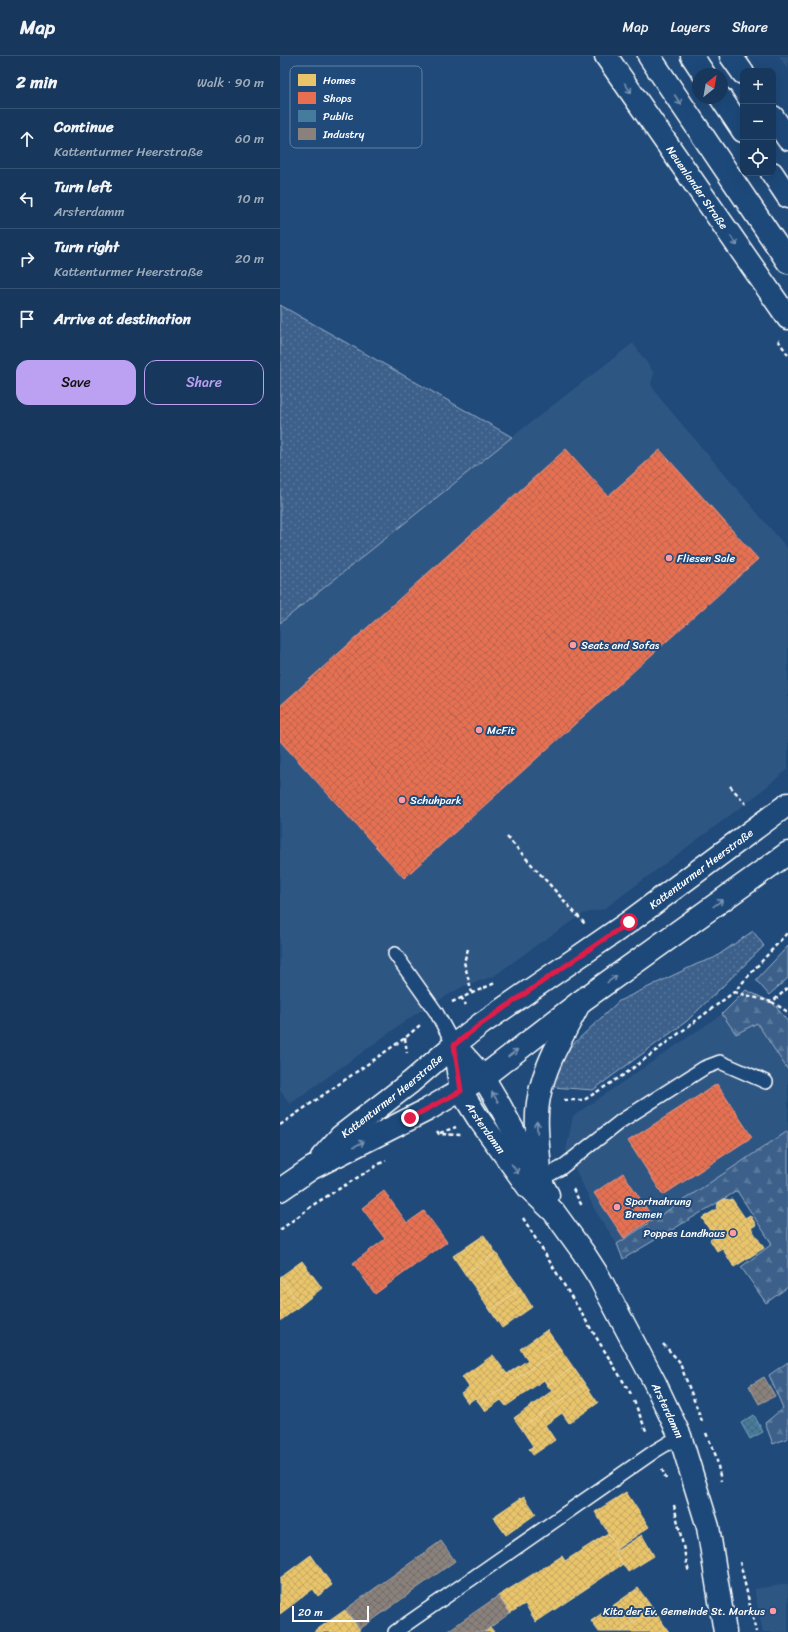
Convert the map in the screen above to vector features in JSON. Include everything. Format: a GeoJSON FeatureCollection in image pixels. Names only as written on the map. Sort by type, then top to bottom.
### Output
{"type":"FeatureCollection","features":[{"type":"Feature","properties":{"kind":"main road","name":"Neuenlander Straße"},"geometry":{"type":"LineString","coordinates":[[606,56],[788,318]]}},
{"type":"Feature","properties":{"kind":"main road"},"geometry":{"type":"LineString","coordinates":[[649,56],[788,262]]}},
{"type":"Feature","properties":{"kind":"main road"},"geometry":{"type":"LineString","coordinates":[[692,56],[700,68]]}},
{"type":"Feature","properties":{"kind":"main road"},"geometry":{"type":"LineString","coordinates":[[731,56],[740,70]]}},
{"type":"Feature","properties":{"kind":"main road"},"geometry":{"type":"LineString","coordinates":[[725,104],[740,126]]}},
{"type":"Feature","properties":{"kind":"main road"},"geometry":{"type":"LineString","coordinates":[[776,122],[788,140]]}},
{"type":"Feature","properties":{"kind":"main road"},"geometry":{"type":"LineString","coordinates":[[774,176],[788,197]]}},
{"type":"Feature","properties":{"kind":"main road","name":"Kattenturmer Heerstraße"},"geometry":{"type":"LineString","coordinates":[[312,1168],[340,1137],[411,1082],[481,1024],[629,922],[788,804]]}},
{"type":"Feature","properties":{"kind":"main road","name":"Kattenturmer Heerstraße"},"geometry":{"type":"LineString","coordinates":[[280,1190],[312,1168],[427,1110],[461,1091],[482,1077],[580,1002],[788,853]]}},
{"type":"Feature","properties":{"kind":"main road","name":"Arsterdamm"},"geometry":{"type":"LineString","coordinates":[[540,1180],[537,1118],[538,1097],[546,1072],[580,1002]]}},
{"type":"Feature","properties":{"kind":"main road","name":"Arsterdamm"},"geometry":{"type":"LineString","coordinates":[[454,1045],[482,1077],[499,1104],[551,1199],[554,1212]]}},
{"type":"Feature","properties":{"kind":"main road","name":"Arsterdamm"},"geometry":{"type":"LineString","coordinates":[[454,1045],[461,1091],[478,1118],[528,1187],[554,1212],[599,1277],[655,1383],[680,1436],[708,1527],[725,1632]]}},
{"type":"Feature","properties":{"kind":"lane"},"geometry":{"type":"LineString","coordinates":[[395,954],[436,1012],[454,1045]]}},
{"type":"Feature","properties":{"kind":"lane"},"geometry":{"type":"LineString","coordinates":[[540,1180],[561,1168],[621,1121],[704,1068],[720,1062],[766,1082]]}},
{"type":"Feature","properties":{"kind":"lane"},"geometry":{"type":"LineString","coordinates":[[395,1632],[655,1451],[680,1436]]}},
{"type":"Feature","properties":{"kind":"path"},"geometry":{"type":"LineString","coordinates":[[730,786],[747,806]]}},
{"type":"Feature","properties":{"kind":"path"},"geometry":{"type":"LineString","coordinates":[[507,836],[586,926]]}},
{"type":"Feature","properties":{"kind":"path"},"geometry":{"type":"LineString","coordinates":[[559,1100],[584,1100],[625,1074],[734,992],[788,932]]}},
{"type":"Feature","properties":{"kind":"path"},"geometry":{"type":"LineString","coordinates":[[468,949],[464,962],[472,993]]}},
{"type":"Feature","properties":{"kind":"path"},"geometry":{"type":"LineString","coordinates":[[772,1002],[788,988]]}},
{"type":"Feature","properties":{"kind":"path"},"geometry":{"type":"LineString","coordinates":[[734,992],[772,1002],[788,1012]]}},
{"type":"Feature","properties":{"kind":"path"},"geometry":{"type":"LineString","coordinates":[[405,1038],[411,1082]]}},
{"type":"Feature","properties":{"kind":"path"},"geometry":{"type":"LineString","coordinates":[[427,1110],[439,1134]]}},
{"type":"Feature","properties":{"kind":"path"},"geometry":{"type":"LineString","coordinates":[[432,1136],[439,1134],[463,1135]]}},
{"type":"Feature","properties":{"kind":"path"},"geometry":{"type":"LineString","coordinates":[[280,1230],[316,1203],[386,1160]]}},
{"type":"Feature","properties":{"kind":"path"},"geometry":{"type":"LineString","coordinates":[[523,1218],[632,1396],[668,1486]]}},
{"type":"Feature","properties":{"kind":"path"},"geometry":{"type":"LineString","coordinates":[[673,1500],[690,1578]]}},
{"type":"Feature","properties":{"kind":"shaded area"},"geometry":{"type":"Polygon","coordinates":[[[779,56],[788,56],[788,70],[779,56]]]}},
{"type":"Feature","properties":{"kind":"shaded area"},"geometry":{"type":"Polygon","coordinates":[[[633,343],[654,373],[651,384],[658,396],[788,549],[788,769],[748,802],[604,909],[585,913],[538,944],[494,976],[462,987],[417,1013],[290,1104],[280,1090],[280,623],[512,437],[633,343]]]}},
{"type":"Feature","properties":{"kind":"shaded area"},"geometry":{"type":"Polygon","coordinates":[[[722,1014],[736,1034],[756,1022],[788,1070],[788,1131],[617,1244],[595,1210],[566,1150],[573,1116],[722,1014]]]}},
{"type":"Feature","properties":{"kind":"shaded area","name":"Kita der Ev. Gemeinde St. Markus"},"geometry":{"type":"Polygon","coordinates":[[[788,1584],[788,1632],[763,1632],[754,1589],[788,1584]]]}},
{"type":"Feature","properties":{"kind":"green space"},"geometry":{"type":"Polygon","coordinates":[[[280,305],[512,437],[280,623],[280,305]]]}},
{"type":"Feature","properties":{"kind":"green space"},"geometry":{"type":"Polygon","coordinates":[[[753,931],[764,946],[687,1021],[593,1090],[552,1087],[558,1067],[570,1047],[619,1001],[697,964],[714,958],[753,931]]]}},
{"type":"Feature","properties":{"kind":"green space"},"geometry":{"type":"Polygon","coordinates":[[[788,946],[788,978],[769,995],[756,980],[788,946]]]}},
{"type":"Feature","properties":{"kind":"green space"},"geometry":{"type":"Polygon","coordinates":[[[746,990],[773,1003],[788,1022],[788,1070],[757,1023],[736,1034],[722,1014],[746,990]]]}},
{"type":"Feature","properties":{"kind":"green space"},"geometry":{"type":"Polygon","coordinates":[[[788,1131],[788,1287],[766,1303],[741,1267],[772,1244],[737,1191],[623,1259],[617,1244],[788,1131]]]}},
{"type":"Feature","properties":{"kind":"green space"},"geometry":{"type":"Polygon","coordinates":[[[788,1362],[788,1438],[773,1444],[765,1423],[783,1408],[769,1375],[788,1362]]]}},
{"type":"Feature","properties":{"kind":"building: Homes","name":"Poppes Landhaus"},"geometry":{"type":"Polygon","coordinates":[[[724,1199],[732,1199],[745,1218],[750,1215],[756,1225],[751,1228],[764,1248],[734,1267],[722,1248],[717,1251],[710,1240],[714,1237],[702,1218],[717,1209],[718,1203],[724,1199]]]}},
{"type":"Feature","properties":{"kind":"building: Homes"},"geometry":{"type":"Polygon","coordinates":[[[484,1235],[496,1253],[465,1274],[453,1256],[484,1235]]]}},
{"type":"Feature","properties":{"kind":"building: Homes"},"geometry":{"type":"Polygon","coordinates":[[[496,1253],[508,1271],[478,1292],[465,1274],[496,1253]]]}},
{"type":"Feature","properties":{"kind":"building: Homes"},"geometry":{"type":"Polygon","coordinates":[[[302,1261],[322,1288],[301,1305],[280,1277],[302,1261]]]}},
{"type":"Feature","properties":{"kind":"building: Homes"},"geometry":{"type":"Polygon","coordinates":[[[508,1271],[521,1289],[490,1310],[478,1292],[508,1271]]]}},
{"type":"Feature","properties":{"kind":"building: Homes"},"geometry":{"type":"Polygon","coordinates":[[[280,1278],[301,1305],[280,1321],[280,1278]]]}},
{"type":"Feature","properties":{"kind":"building: Homes"},"geometry":{"type":"Polygon","coordinates":[[[521,1289],[532,1307],[502,1328],[490,1310],[521,1289]]]}},
{"type":"Feature","properties":{"kind":"building: Homes"},"geometry":{"type":"Polygon","coordinates":[[[547,1330],[560,1348],[480,1404],[475,1398],[468,1403],[461,1393],[469,1387],[462,1377],[493,1355],[507,1374],[528,1360],[520,1349],[547,1330]]]}},
{"type":"Feature","properties":{"kind":"building: Homes"},"geometry":{"type":"Polygon","coordinates":[[[560,1348],[573,1367],[547,1385],[544,1380],[506,1406],[501,1400],[485,1411],[480,1404],[560,1348]]]}},
{"type":"Feature","properties":{"kind":"building: Homes"},"geometry":{"type":"Polygon","coordinates":[[[573,1367],[585,1384],[521,1428],[514,1418],[552,1391],[547,1385],[573,1367]]]}},
{"type":"Feature","properties":{"kind":"building: Homes"},"geometry":{"type":"Polygon","coordinates":[[[585,1384],[598,1403],[569,1423],[562,1413],[545,1425],[555,1440],[533,1455],[529,1449],[533,1446],[521,1428],[585,1384]]]}},
{"type":"Feature","properties":{"kind":"building: Homes"},"geometry":{"type":"Polygon","coordinates":[[[626,1492],[649,1527],[618,1548],[595,1512],[626,1492]]]}},
{"type":"Feature","properties":{"kind":"building: Homes"},"geometry":{"type":"Polygon","coordinates":[[[524,1496],[536,1514],[506,1535],[493,1517],[524,1496]]]}},
{"type":"Feature","properties":{"kind":"building: Homes"},"geometry":{"type":"Polygon","coordinates":[[[608,1533],[618,1548],[615,1552],[623,1564],[536,1622],[525,1604],[510,1613],[498,1596],[562,1556],[565,1561],[608,1533]]]}},
{"type":"Feature","properties":{"kind":"building: Homes"},"geometry":{"type":"Polygon","coordinates":[[[642,1535],[654,1556],[628,1572],[615,1552],[642,1535]]]}},
{"type":"Feature","properties":{"kind":"building: Homes"},"geometry":{"type":"Polygon","coordinates":[[[311,1555],[332,1585],[318,1596],[313,1589],[280,1614],[280,1578],[311,1555]]]}},
{"type":"Feature","properties":{"kind":"building: Homes"},"geometry":{"type":"Polygon","coordinates":[[[638,1588],[653,1609],[620,1632],[599,1632],[591,1621],[638,1588]]]}},
{"type":"Feature","properties":{"kind":"building: Homes"},"geometry":{"type":"Polygon","coordinates":[[[653,1609],[669,1632],[620,1632],[653,1609]]]}},
{"type":"Feature","properties":{"kind":"building: Homes"},"geometry":{"type":"Polygon","coordinates":[[[345,1610],[361,1632],[315,1631],[345,1610]]]}},
{"type":"Feature","properties":{"kind":"building: Homes"},"geometry":{"type":"Polygon","coordinates":[[[490,1627],[494,1632],[484,1632],[490,1627]]]}},
{"type":"Feature","properties":{"kind":"building: Shops"},"geometry":{"type":"Polygon","coordinates":[[[566,449],[608,496],[660,450],[758,559],[404,878],[280,741],[280,706],[566,449]]]}},
{"type":"Feature","properties":{"kind":"building: Shops"},"geometry":{"type":"Polygon","coordinates":[[[717,1084],[752,1137],[663,1195],[628,1141],[717,1084]]]}},
{"type":"Feature","properties":{"kind":"building: Shops"},"geometry":{"type":"Polygon","coordinates":[[[623,1173],[653,1218],[624,1238],[594,1193],[623,1173]]]}},
{"type":"Feature","properties":{"kind":"building: Shops"},"geometry":{"type":"Polygon","coordinates":[[[384,1191],[407,1223],[424,1211],[447,1242],[375,1294],[353,1263],[385,1239],[362,1208],[384,1191]]]}},
{"type":"Feature","properties":{"kind":"building: Public"},"geometry":{"type":"Polygon","coordinates":[[[754,1415],[763,1432],[750,1439],[741,1423],[754,1415]]]}},
{"type":"Feature","properties":{"kind":"building: Industry"},"geometry":{"type":"Polygon","coordinates":[[[764,1377],[775,1396],[759,1404],[749,1386],[764,1377]]]}},
{"type":"Feature","properties":{"kind":"building: Industry"},"geometry":{"type":"Polygon","coordinates":[[[441,1541],[455,1561],[360,1629],[346,1609],[441,1541]]]}},
{"type":"Feature","properties":{"kind":"building: Industry"},"geometry":{"type":"Polygon","coordinates":[[[498,1596],[510,1613],[484,1632],[446,1632],[498,1596]]]}},
{"type":"Feature","properties":{"kind":"place","name":"Fliesen Sale"},"geometry":{"type":"Point","coordinates":[669,558]}},
{"type":"Feature","properties":{"kind":"place","name":"Seats and Sofas"},"geometry":{"type":"Point","coordinates":[573,645]}},
{"type":"Feature","properties":{"kind":"place","name":"McFit"},"geometry":{"type":"Point","coordinates":[479,730]}},
{"type":"Feature","properties":{"kind":"place","name":"Schuhpark"},"geometry":{"type":"Point","coordinates":[402,800]}},
{"type":"Feature","properties":{"kind":"place","name":"Sportnahrung Bremen"},"geometry":{"type":"Point","coordinates":[617,1207]}},
{"type":"Feature","properties":{"kind":"place","name":"Poppes Landhaus"},"geometry":{"type":"Point","coordinates":[733,1233]}},
{"type":"Feature","properties":{"kind":"place","name":"Kita der Ev. Gemeinde St. Markus"},"geometry":{"type":"Point","coordinates":[773,1611]}},
{"type":"Feature","properties":{"kind":"route"},"geometry":{"type":"LineString","coordinates":[[410,1118],[461,1091],[454,1045],[481,1024],[629,922]]}}]}
